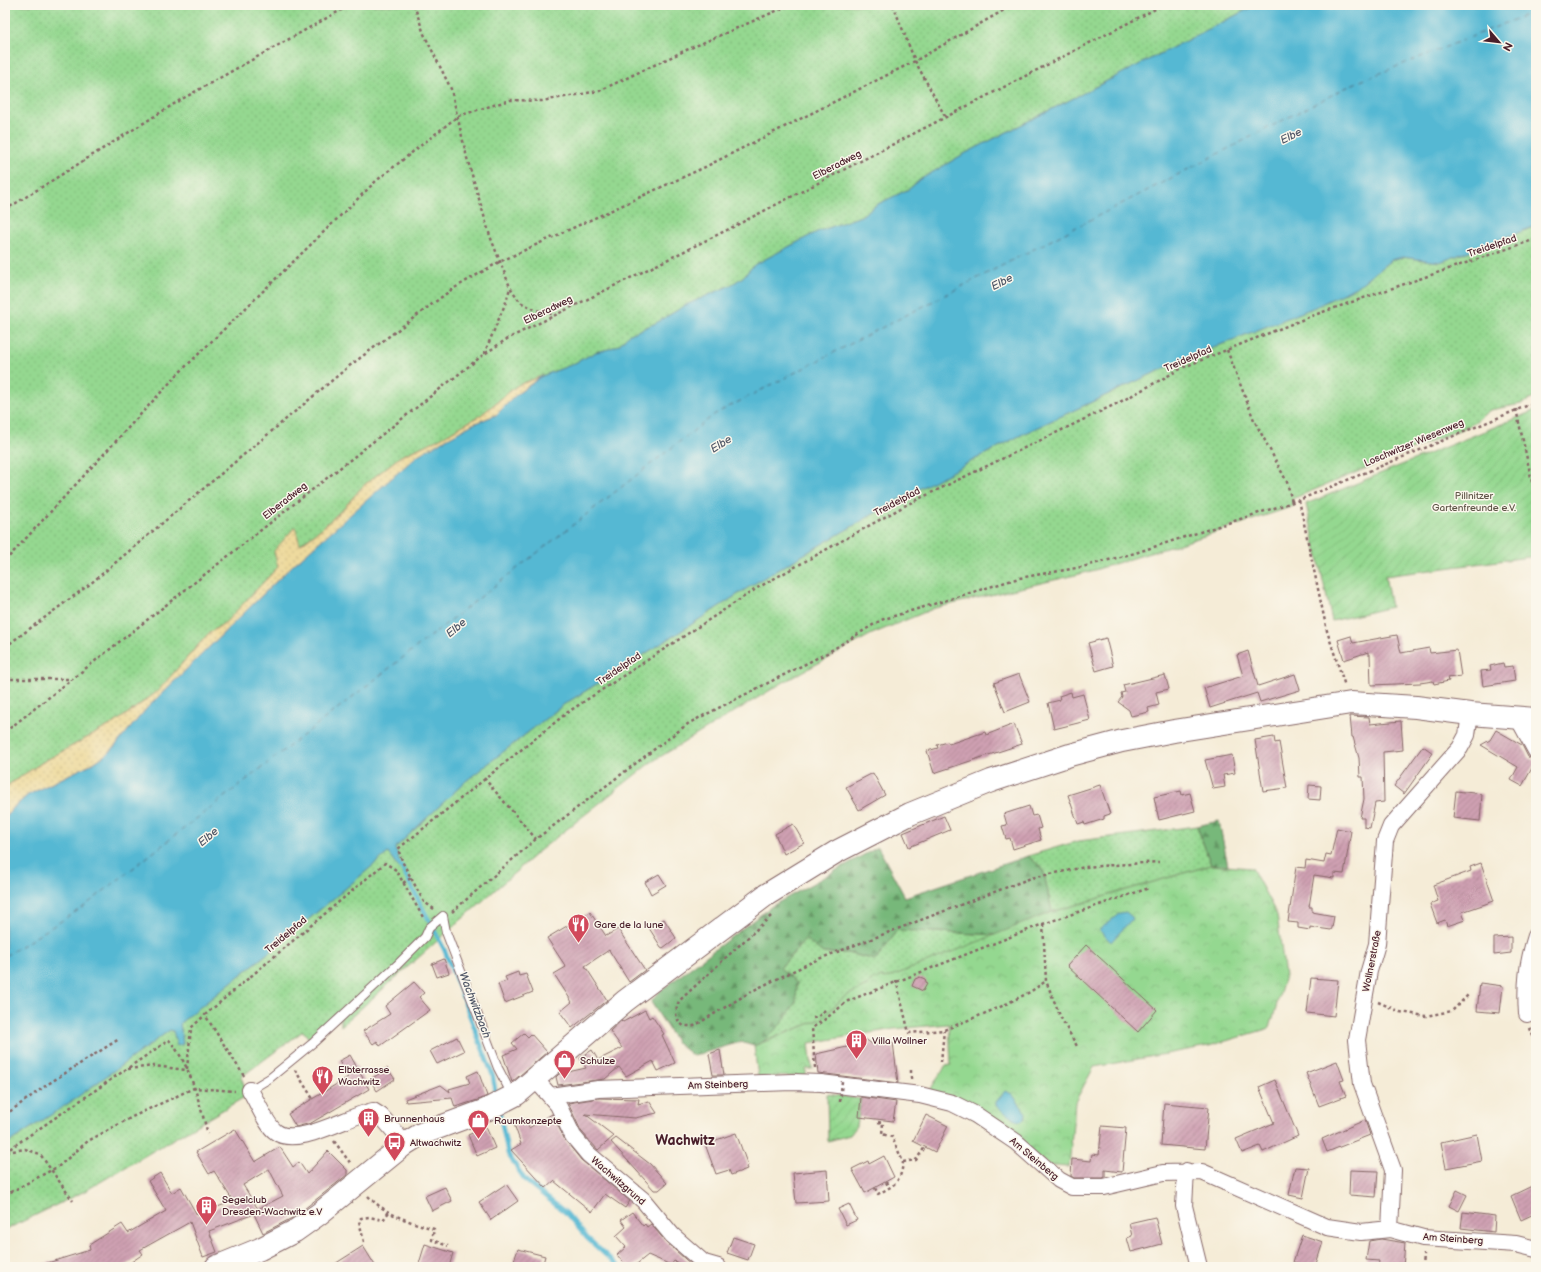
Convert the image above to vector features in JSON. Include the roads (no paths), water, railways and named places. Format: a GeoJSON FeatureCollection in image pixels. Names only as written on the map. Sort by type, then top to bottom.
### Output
{"type":"FeatureCollection","features":[{"type":"Feature","properties":{"kind":"main road"},"geometry":{"type":"LineString","coordinates":[[216,1267],[260,1249],[295,1231],[319,1214],[354,1174],[421,1134],[486,1110],[510,1098],[535,1079],[626,1001],[766,895],[836,852],[910,814],[991,781],[1070,755],[1122,741],[1174,731],[1351,703],[1416,707],[1527,719]]}},
{"type":"Feature","properties":{"kind":"street","name":"Wollnerstraße"},"geometry":{"type":"LineString","coordinates":[[1390,1230],[1393,1170],[1362,1084],[1357,1040],[1369,971],[1377,944],[1385,841],[1390,826],[1460,748],[1467,735],[1470,714]]}},
{"type":"Feature","properties":{"kind":"street"},"geometry":{"type":"LineString","coordinates":[[1527,719],[1536,751]]}},
{"type":"Feature","properties":{"kind":"street"},"geometry":{"type":"LineString","coordinates":[[1527,1014],[1525,982],[1536,936]]}},
{"type":"Feature","properties":{"kind":"street","name":"Wachwitzgrund"},"geometry":{"type":"LineString","coordinates":[[535,1079],[558,1105],[574,1136],[588,1154],[642,1200],[672,1235],[708,1266]]}},
{"type":"Feature","properties":{"kind":"street","name":"Am Steinberg"},"geometry":{"type":"LineString","coordinates":[[551,1096],[598,1089],[792,1082],[822,1083],[910,1094],[952,1103],[976,1115],[1016,1142],[1059,1180],[1072,1188],[1104,1187],[1162,1173],[1186,1171],[1202,1172],[1327,1227],[1361,1232],[1390,1230],[1423,1238],[1516,1244],[1536,1248]]}},
{"type":"Feature","properties":{"kind":"street"},"geometry":{"type":"LineString","coordinates":[[250,1090],[269,1124],[276,1132],[288,1136],[325,1130],[360,1113],[373,1111],[381,1116],[405,1144]]}},
{"type":"Feature","properties":{"kind":"street"},"geometry":{"type":"LineString","coordinates":[[1186,1171],[1184,1206],[1199,1267]]}},
{"type":"Feature","properties":{"kind":"lane"},"geometry":{"type":"LineString","coordinates":[[250,1090],[270,1078],[314,1042],[397,965],[425,937],[428,928],[443,916],[446,932],[510,1098]]}},
{"type":"Feature","properties":{"kind":"water","name":"Elbe"},"geometry":{"type":"Polygon","coordinates":[[[1256,5],[1536,5],[1536,226],[1440,262],[1402,257],[1391,260],[1358,286],[1315,307],[1180,361],[1025,433],[896,501],[760,580],[563,705],[466,781],[395,848],[402,867],[399,868],[388,853],[268,953],[180,1023],[183,1044],[177,1046],[173,1031],[170,1030],[72,1101],[5,1145],[5,818],[11,810],[28,795],[95,762],[111,751],[147,708],[292,566],[418,455],[473,424],[496,415],[516,395],[542,376],[571,365],[596,352],[619,345],[628,335],[656,323],[686,305],[731,285],[743,277],[754,265],[817,232],[861,216],[876,205],[909,189],[921,179],[962,155],[1256,5]]]}},
{"type":"Feature","properties":{"kind":"water"},"geometry":{"type":"Polygon","coordinates":[[[1126,912],[1133,918],[1111,942],[1099,930],[1120,913],[1126,912]]]}},
{"type":"Feature","properties":{"kind":"water"},"geometry":{"type":"Polygon","coordinates":[[[1005,1091],[1012,1094],[1026,1113],[1025,1118],[1021,1121],[1015,1120],[996,1106],[996,1102],[1005,1091]]]}},
{"type":"Feature","properties":{"kind":"waterway","name":"Wachwitzbach"},"geometry":{"type":"LineString","coordinates":[[399,863],[444,949],[493,1076],[496,1097]]}},
{"type":"Feature","properties":{"kind":"waterway","name":"Wachwitzbach"},"geometry":{"type":"LineString","coordinates":[[499,1110],[508,1154],[525,1180],[566,1213],[587,1238],[619,1267]]}},
{"type":"Feature","properties":{"kind":"place","name":"Gare de la lune"},"geometry":{"type":"Point","coordinates":[578,944]}},
{"type":"Feature","properties":{"kind":"place","name":"Villa Wollner"},"geometry":{"type":"Point","coordinates":[856,1060]}},
{"type":"Feature","properties":{"kind":"place","name":"Schulze"},"geometry":{"type":"Point","coordinates":[564,1080]}},
{"type":"Feature","properties":{"kind":"place","name":"Elbterrasse Wachwitz"},"geometry":{"type":"Point","coordinates":[323,1096]}},
{"type":"Feature","properties":{"kind":"place","name":"Brunnenhaus"},"geometry":{"type":"Point","coordinates":[369,1138]}},
{"type":"Feature","properties":{"kind":"place","name":"Raumkonzepte"},"geometry":{"type":"Point","coordinates":[478,1140]}},
{"type":"Feature","properties":{"kind":"place","name":"Altwachwitz"},"geometry":{"type":"Point","coordinates":[395,1162]}},
{"type":"Feature","properties":{"kind":"place","name":"Segelclub Dresden-Wachwitz e.V"},"geometry":{"type":"Point","coordinates":[206,1226]}},
{"type":"Feature","properties":{"kind":"district","name":"Wachwitz"},"geometry":{"type":"Point","coordinates":[685,1140]}},
{"type":"Feature","properties":{"kind":"park label","name":"Pillnitzer Gartenfreunde e.V."},"geometry":{"type":"Point","coordinates":[1474,502]}}]}
